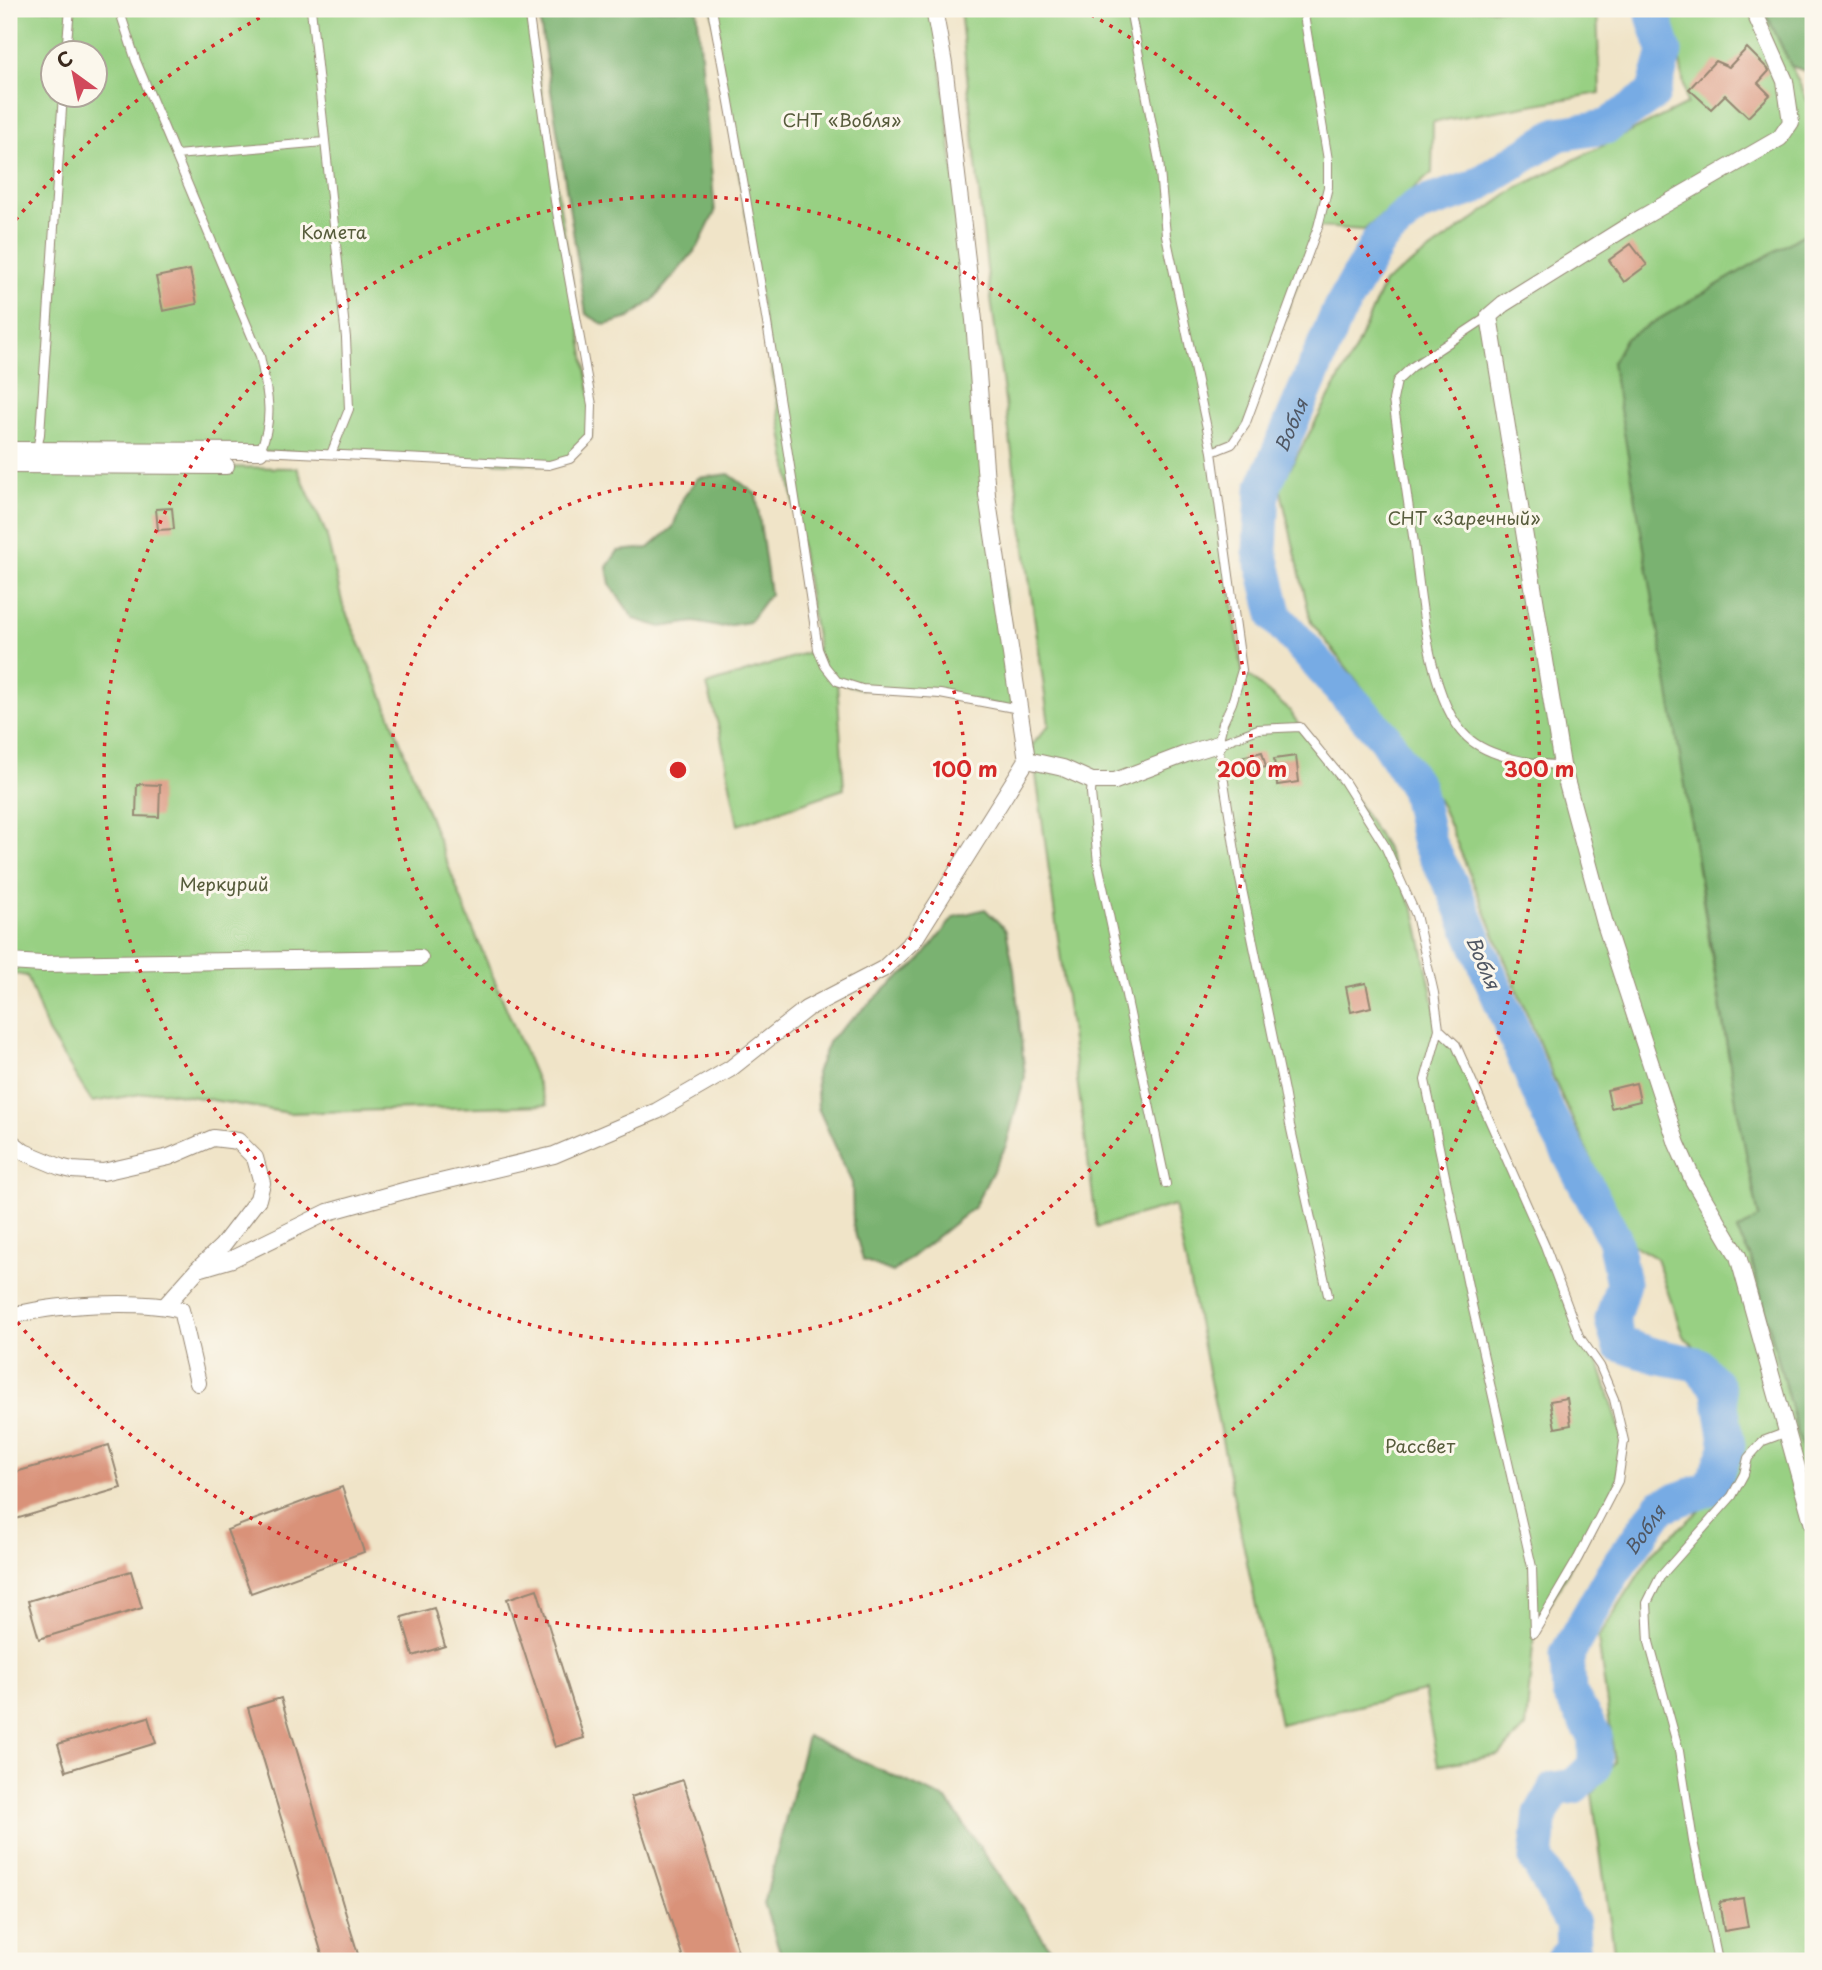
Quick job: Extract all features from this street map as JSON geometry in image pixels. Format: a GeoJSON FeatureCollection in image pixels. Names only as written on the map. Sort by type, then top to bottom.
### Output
{"type":"FeatureCollection","features":[{"type":"Feature","properties":{"kind":"street"},"geometry":{"type":"LineString","coordinates":[[198,1269],[232,1259],[328,1213],[407,1190],[554,1155],[657,1111],[730,1069],[806,1009],[883,969],[914,940],[1027,760],[987,495],[974,320],[944,64],[933,9]]}},
{"type":"Feature","properties":{"kind":"street"},"geometry":{"type":"LineString","coordinates":[[1753,9],[1784,81],[1791,122],[1780,138],[1636,220],[1503,304],[1489,316],[1562,765],[1605,924],[1677,1144],[1693,1180],[1738,1256],[1813,1525]]}},
{"type":"Feature","properties":{"kind":"street"},"geometry":{"type":"LineString","coordinates":[[9,450],[260,451]]}},
{"type":"Feature","properties":{"kind":"street"},"geometry":{"type":"LineString","coordinates":[[9,465],[226,466]]}},
{"type":"Feature","properties":{"kind":"street"},"geometry":{"type":"LineString","coordinates":[[1027,760],[1063,768],[1092,781],[1115,781],[1218,744]]}},
{"type":"Feature","properties":{"kind":"street"},"geometry":{"type":"LineString","coordinates":[[9,962],[42,964],[420,958]]}},
{"type":"Feature","properties":{"kind":"street"},"geometry":{"type":"LineString","coordinates":[[9,1140],[24,1152],[72,1170],[103,1172],[169,1157],[214,1139],[237,1141],[255,1158],[262,1183],[258,1199],[222,1246],[165,1306]]}},
{"type":"Feature","properties":{"kind":"street"},"geometry":{"type":"LineString","coordinates":[[9,1317],[30,1310],[97,1305],[165,1306],[181,1310],[198,1383]]}},
{"type":"Feature","properties":{"kind":"lane"},"geometry":{"type":"LineString","coordinates":[[67,38],[70,9]]}},
{"type":"Feature","properties":{"kind":"lane"},"geometry":{"type":"LineString","coordinates":[[119,9],[136,61],[260,356],[270,407],[266,437],[260,451],[549,465],[570,459],[591,438],[592,405],[555,201],[527,9]]}},
{"type":"Feature","properties":{"kind":"lane"},"geometry":{"type":"LineString","coordinates":[[311,9],[346,338],[349,409],[331,454]]}},
{"type":"Feature","properties":{"kind":"lane"},"geometry":{"type":"LineString","coordinates":[[712,9],[731,106],[790,461],[818,649],[825,666],[837,681],[862,689],[940,694],[1019,709]]}},
{"type":"Feature","properties":{"kind":"lane"},"geometry":{"type":"LineString","coordinates":[[1130,9],[1159,161],[1166,235],[1212,452],[1242,670],[1218,744],[1238,870],[1328,1295]]}},
{"type":"Feature","properties":{"kind":"lane"},"geometry":{"type":"LineString","coordinates":[[1212,452],[1232,444],[1245,425],[1318,227],[1328,187],[1328,160],[1303,9]]}},
{"type":"Feature","properties":{"kind":"lane"},"geometry":{"type":"LineString","coordinates":[[37,450],[62,108]]}},
{"type":"Feature","properties":{"kind":"lane"},"geometry":{"type":"LineString","coordinates":[[176,155],[324,142]]}},
{"type":"Feature","properties":{"kind":"lane"},"geometry":{"type":"LineString","coordinates":[[1489,316],[1412,367],[1397,381],[1393,400],[1428,641],[1441,696],[1453,721],[1468,738],[1497,754],[1539,765],[1562,765]]}},
{"type":"Feature","properties":{"kind":"lane"},"geometry":{"type":"LineString","coordinates":[[1218,744],[1258,729],[1300,727],[1344,781],[1385,846],[1416,915],[1434,993],[1439,1030],[1425,1080],[1472,1305],[1532,1567],[1534,1633],[1578,1558],[1618,1481],[1623,1441],[1614,1399],[1600,1366],[1579,1336],[1545,1246],[1456,1045],[1439,1030]]}},
{"type":"Feature","properties":{"kind":"lane"},"geometry":{"type":"LineString","coordinates":[[1092,781],[1098,863],[1166,1184]]}},
{"type":"Feature","properties":{"kind":"lane"},"geometry":{"type":"LineString","coordinates":[[1718,1961],[1693,1841],[1679,1751],[1649,1642],[1647,1603],[1660,1577],[1732,1496],[1744,1474],[1748,1458],[1763,1441],[1787,1432]]}},
{"type":"Feature","properties":{"kind":"green space","name":"Комета"},"geometry":{"type":"Polygon","coordinates":[[[9,9],[528,9],[592,405],[591,438],[570,459],[549,465],[301,452],[9,450],[9,9]]]}},
{"type":"Feature","properties":{"kind":"green space"},"geometry":{"type":"Polygon","coordinates":[[[538,9],[697,9],[715,212],[698,247],[653,300],[629,318],[605,325],[586,314],[538,9]]]}},
{"type":"Feature","properties":{"kind":"green space","name":"СНТ «Вобля»"},"geometry":{"type":"Polygon","coordinates":[[[712,9],[934,9],[1019,709],[940,694],[862,689],[837,682],[844,789],[738,825],[720,732],[707,685],[818,649],[712,9]]]}},
{"type":"Feature","properties":{"kind":"green space","name":"Рассвет"},"geometry":{"type":"Polygon","coordinates":[[[960,9],[1597,9],[1600,93],[1433,122],[1432,173],[1364,230],[1318,227],[1245,425],[1232,444],[1212,452],[1242,670],[1290,711],[1344,781],[1385,846],[1416,915],[1439,1029],[1456,1045],[1545,1246],[1579,1336],[1600,1366],[1624,1441],[1618,1481],[1534,1633],[1526,1727],[1499,1755],[1438,1765],[1424,1691],[1280,1724],[1174,1205],[1097,1227],[1032,745],[1049,725],[987,269],[960,9]]]}},
{"type":"Feature","properties":{"kind":"green space","name":"СНТ «Заречный»"},"geometry":{"type":"Polygon","coordinates":[[[1666,9],[1764,9],[1813,112],[1813,229],[1625,339],[1701,889],[1759,1218],[1737,1231],[1751,1258],[1813,1490],[1813,1961],[1603,1961],[1614,1950],[1592,1794],[1615,1763],[1598,1638],[1653,1552],[1727,1486],[1737,1444],[1718,1368],[1683,1336],[1656,1258],[1630,1243],[1556,1084],[1442,807],[1400,736],[1311,622],[1280,487],[1355,350],[1384,283],[1517,188],[1687,104],[1676,36],[1666,9]]]}},
{"type":"Feature","properties":{"kind":"green space"},"geometry":{"type":"Polygon","coordinates":[[[1764,9],[1813,9],[1813,74],[1791,66],[1764,9]]]}},
{"type":"Feature","properties":{"kind":"green space"},"geometry":{"type":"Polygon","coordinates":[[[1813,229],[1813,1490],[1751,1258],[1737,1231],[1759,1217],[1737,1108],[1686,791],[1612,363],[1625,339],[1813,229]]]}},
{"type":"Feature","properties":{"kind":"green space","name":"Меркурий"},"geometry":{"type":"Polygon","coordinates":[[[9,465],[297,468],[326,533],[343,606],[379,687],[470,922],[547,1105],[289,1113],[159,1091],[92,1102],[48,1032],[27,976],[9,973],[9,465]]]}},
{"type":"Feature","properties":{"kind":"green space"},"geometry":{"type":"Polygon","coordinates":[[[729,474],[756,494],[770,594],[749,622],[719,627],[695,622],[661,627],[634,619],[610,584],[607,567],[618,551],[649,548],[673,527],[683,498],[698,478],[729,474]]]}},
{"type":"Feature","properties":{"kind":"green space"},"geometry":{"type":"Polygon","coordinates":[[[985,909],[1006,930],[1014,970],[1025,1077],[1006,1146],[974,1207],[893,1272],[863,1260],[853,1225],[852,1183],[818,1108],[816,1073],[829,1040],[918,963],[954,917],[985,909]]]}},
{"type":"Feature","properties":{"kind":"green space"},"geometry":{"type":"Polygon","coordinates":[[[807,1736],[947,1800],[1059,1961],[783,1961],[764,1904],[807,1736]]]}},
{"type":"Feature","properties":{"kind":"building"},"geometry":{"type":"Polygon","coordinates":[[[1747,48],[1769,71],[1758,83],[1770,95],[1748,117],[1725,95],[1711,109],[1689,89],[1715,61],[1729,67],[1747,48]]]}},
{"type":"Feature","properties":{"kind":"building"},"geometry":{"type":"Polygon","coordinates":[[[1631,244],[1647,265],[1624,282],[1609,260],[1631,244]]]}},
{"type":"Feature","properties":{"kind":"building"},"geometry":{"type":"Polygon","coordinates":[[[190,270],[197,304],[163,311],[156,277],[190,270]]]}},
{"type":"Feature","properties":{"kind":"building"},"geometry":{"type":"Polygon","coordinates":[[[172,508],[174,529],[158,530],[156,509],[172,508]]]}},
{"type":"Feature","properties":{"kind":"building"},"geometry":{"type":"Polygon","coordinates":[[[1262,752],[1266,767],[1244,772],[1241,757],[1262,752]]]}},
{"type":"Feature","properties":{"kind":"building"},"geometry":{"type":"Polygon","coordinates":[[[1296,756],[1299,782],[1277,785],[1274,759],[1296,756]]]}},
{"type":"Feature","properties":{"kind":"building"},"geometry":{"type":"Polygon","coordinates":[[[137,784],[160,785],[159,817],[136,816],[137,784]]]}},
{"type":"Feature","properties":{"kind":"building"},"geometry":{"type":"Polygon","coordinates":[[[1366,983],[1371,1007],[1351,1012],[1346,987],[1366,983]]]}},
{"type":"Feature","properties":{"kind":"building"},"geometry":{"type":"Polygon","coordinates":[[[1636,1083],[1640,1101],[1611,1108],[1607,1090],[1636,1083]]]}},
{"type":"Feature","properties":{"kind":"building"},"geometry":{"type":"Polygon","coordinates":[[[1567,1398],[1571,1425],[1555,1428],[1550,1401],[1567,1398]]]}},
{"type":"Feature","properties":{"kind":"building"},"geometry":{"type":"Polygon","coordinates":[[[109,1445],[121,1488],[9,1521],[9,1474],[109,1445]]]}},
{"type":"Feature","properties":{"kind":"building"},"geometry":{"type":"Polygon","coordinates":[[[342,1487],[364,1552],[251,1593],[227,1530],[342,1487]]]}},
{"type":"Feature","properties":{"kind":"building"},"geometry":{"type":"Polygon","coordinates":[[[131,1571],[142,1608],[39,1639],[28,1601],[131,1571]]]}},
{"type":"Feature","properties":{"kind":"building"},"geometry":{"type":"Polygon","coordinates":[[[537,1589],[584,1738],[555,1747],[507,1599],[537,1589]]]}},
{"type":"Feature","properties":{"kind":"building"},"geometry":{"type":"Polygon","coordinates":[[[434,1608],[445,1646],[413,1656],[402,1617],[434,1608]]]}},
{"type":"Feature","properties":{"kind":"building"},"geometry":{"type":"Polygon","coordinates":[[[281,1698],[360,1961],[324,1961],[248,1708],[281,1698]]]}},
{"type":"Feature","properties":{"kind":"building"},"geometry":{"type":"Polygon","coordinates":[[[148,1717],[156,1743],[66,1771],[58,1744],[148,1717]]]}},
{"type":"Feature","properties":{"kind":"building"},"geometry":{"type":"Polygon","coordinates":[[[683,1780],[741,1961],[684,1961],[631,1797],[683,1780]]]}},
{"type":"Feature","properties":{"kind":"building"},"geometry":{"type":"Polygon","coordinates":[[[1743,1898],[1748,1927],[1724,1931],[1719,1902],[1743,1898]]]}},
{"type":"Feature","properties":{"kind":"waterway","name":"Вобля"},"geometry":{"type":"LineString","coordinates":[[1562,1961],[1573,1950],[1572,1924],[1536,1859],[1541,1814],[1555,1789],[1574,1786],[1595,1766],[1595,1736],[1569,1693],[1567,1654],[1613,1573],[1661,1506],[1711,1488],[1728,1446],[1718,1388],[1697,1364],[1656,1356],[1619,1344],[1612,1320],[1623,1283],[1614,1238],[1548,1114],[1454,890],[1429,844],[1417,788],[1385,738],[1276,617],[1260,552],[1263,489],[1338,313],[1380,239],[1417,206],[1473,188],[1558,134],[1606,127],[1653,94],[1665,52],[1651,9]]}}]}
